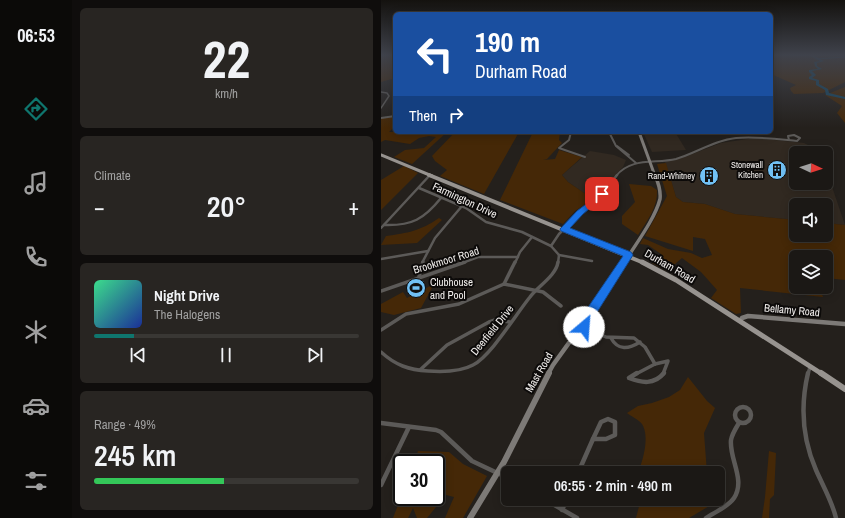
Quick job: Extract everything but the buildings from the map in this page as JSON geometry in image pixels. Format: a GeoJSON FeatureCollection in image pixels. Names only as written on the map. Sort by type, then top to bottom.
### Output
{"type":"FeatureCollection","features":[{"type":"Feature","properties":{"kind":"main road","name":"Durham Road"},"geometry":{"type":"LineString","coordinates":[[381,155],[659,269],[845,389]]}},
{"type":"Feature","properties":{"kind":"street"},"geometry":{"type":"LineString","coordinates":[[381,91],[389,94],[389,96],[381,108]]}},
{"type":"Feature","properties":{"kind":"street"},"geometry":{"type":"LineString","coordinates":[[381,118],[393,116]]}},
{"type":"Feature","properties":{"kind":"street"},"geometry":{"type":"LineString","coordinates":[[570,134],[569,140],[559,148],[585,157]]}},
{"type":"Feature","properties":{"kind":"street"},"geometry":{"type":"LineString","coordinates":[[610,134],[619,150],[636,163]]}},
{"type":"Feature","properties":{"kind":"street","name":"Mast Road"},"geometry":{"type":"LineString","coordinates":[[471,518],[498,472],[545,379],[559,355],[582,326],[647,227],[660,198],[658,180],[640,134]]}},
{"type":"Feature","properties":{"kind":"street"},"geometry":{"type":"LineString","coordinates":[[592,261],[559,255],[551,246],[564,229],[580,213],[599,198],[622,169],[636,163],[675,159],[714,144],[737,138],[797,141],[800,138],[790,135],[788,136],[789,140]]}},
{"type":"Feature","properties":{"kind":"street"},"geometry":{"type":"LineString","coordinates":[[381,228],[431,175]]}},
{"type":"Feature","properties":{"kind":"street","name":"Farmington Drive"},"geometry":{"type":"LineString","coordinates":[[419,188],[462,206],[486,222],[510,228],[551,246]]}},
{"type":"Feature","properties":{"kind":"street"},"geometry":{"type":"LineString","coordinates":[[384,225],[403,224],[418,220],[430,212],[441,198]]}},
{"type":"Feature","properties":{"kind":"street"},"geometry":{"type":"LineString","coordinates":[[419,277],[420,268],[441,229],[462,206]]}},
{"type":"Feature","properties":{"kind":"street"},"geometry":{"type":"LineString","coordinates":[[504,284],[518,256],[532,237]]}},
{"type":"Feature","properties":{"kind":"street"},"geometry":{"type":"LineString","coordinates":[[381,259],[428,251]]}},
{"type":"Feature","properties":{"kind":"street","name":"Deerfield Drive"},"geometry":{"type":"LineString","coordinates":[[381,352],[398,365],[420,370],[458,370],[467,368],[477,363],[486,355],[510,322],[536,290],[555,270],[558,264],[559,255]]}},
{"type":"Feature","properties":{"kind":"street","name":"Brookmoor Road"},"geometry":{"type":"LineString","coordinates":[[381,291],[478,258],[518,256]]}},
{"type":"Feature","properties":{"kind":"street"},"geometry":{"type":"LineString","coordinates":[[381,330],[406,314],[454,305],[504,284],[536,290],[550,296],[561,306]]}},
{"type":"Feature","properties":{"kind":"street","name":"Bellamy Road"},"geometry":{"type":"LineString","coordinates":[[740,321],[744,316],[753,316],[845,324]]}},
{"type":"Feature","properties":{"kind":"street"},"geometry":{"type":"LineString","coordinates":[[420,370],[447,345],[489,322],[495,320],[510,322]]}},
{"type":"Feature","properties":{"kind":"street"},"geometry":{"type":"LineString","coordinates":[[582,326],[611,338],[631,337],[645,347],[655,364]]}},
{"type":"Feature","properties":{"kind":"street"},"geometry":{"type":"LineString","coordinates":[[611,338],[614,344],[620,348],[631,347],[640,342]]}},
{"type":"Feature","properties":{"kind":"street"},"geometry":{"type":"LineString","coordinates":[[668,361],[664,375],[656,380],[645,382],[629,378],[635,374],[655,364],[668,361]]}},
{"type":"Feature","properties":{"kind":"street"},"geometry":{"type":"LineString","coordinates":[[810,367],[802,410],[803,427],[812,459],[832,502],[836,518]]}},
{"type":"Feature","properties":{"kind":"street"},"geometry":{"type":"LineString","coordinates":[[581,466],[598,426],[604,420],[612,420],[615,422],[615,435],[606,439],[593,439]]}},
{"type":"Feature","properties":{"kind":"street"},"geometry":{"type":"LineString","coordinates":[[381,423],[441,432],[472,461],[501,474]]}},
{"type":"Feature","properties":{"kind":"street"},"geometry":{"type":"LineString","coordinates":[[706,518],[733,499],[736,493],[738,478],[731,443],[733,433],[739,423]]}},
{"type":"Feature","properties":{"kind":"street"},"geometry":{"type":"LineString","coordinates":[[381,485],[409,427]]}},
{"type":"Feature","properties":{"kind":"street"},"geometry":{"type":"LineString","coordinates":[[555,506],[577,518]]}},
{"type":"Feature","properties":{"kind":"street"},"geometry":{"type":"LineString","coordinates":[[562,510],[564,506]]}},
{"type":"Feature","properties":{"kind":"shaded area"},"geometry":{"type":"Polygon","coordinates":[[[381,79],[391,79],[381,82],[381,79]]]}},
{"type":"Feature","properties":{"kind":"shaded area"},"geometry":{"type":"Polygon","coordinates":[[[783,79],[845,79],[845,82],[823,93],[794,94],[790,88],[796,85],[783,79]]]}},
{"type":"Feature","properties":{"kind":"shaded area"},"geometry":{"type":"Polygon","coordinates":[[[845,87],[845,123],[837,113],[842,106],[825,95],[845,87]]]}},
{"type":"Feature","properties":{"kind":"shaded area"},"geometry":{"type":"Polygon","coordinates":[[[393,117],[393,128],[389,132],[393,132],[393,134],[445,134],[412,164],[394,157],[405,150],[424,148],[436,137],[429,136],[419,138],[410,144],[385,140],[381,142],[381,118],[393,117]]]}},
{"type":"Feature","properties":{"kind":"shaded area"},"geometry":{"type":"Polygon","coordinates":[[[453,134],[518,134],[484,194],[440,176],[447,170],[435,161],[432,156],[453,134]]]}},
{"type":"Feature","properties":{"kind":"shaded area"},"geometry":{"type":"Polygon","coordinates":[[[532,134],[560,134],[559,140],[562,143],[547,159],[543,160],[555,159],[559,150],[582,157],[562,175],[568,182],[593,199],[575,211],[563,224],[500,200],[532,134]]]}},
{"type":"Feature","properties":{"kind":"shaded area"},"geometry":{"type":"Polygon","coordinates":[[[644,134],[676,134],[686,150],[652,152],[644,134]]]}},
{"type":"Feature","properties":{"kind":"shaded area"},"geometry":{"type":"Polygon","coordinates":[[[754,138],[804,143],[810,146],[789,146],[789,190],[833,190],[845,225],[833,224],[833,198],[789,198],[789,219],[735,214],[705,204],[683,202],[676,197],[665,162],[682,158],[721,143],[754,138]]]}},
{"type":"Feature","properties":{"kind":"shaded area"},"geometry":{"type":"Polygon","coordinates":[[[590,151],[614,155],[626,160],[623,167],[593,199],[568,182],[562,175],[590,151]]]}},
{"type":"Feature","properties":{"kind":"shaded area"},"geometry":{"type":"Polygon","coordinates":[[[666,163],[676,197],[683,202],[705,204],[735,214],[789,219],[789,242],[833,242],[833,224],[845,225],[845,280],[833,279],[833,250],[789,250],[789,293],[740,288],[741,313],[736,314],[711,298],[717,290],[701,272],[682,258],[667,271],[652,263],[661,254],[648,245],[640,244],[643,238],[668,249],[691,253],[702,258],[712,255],[705,239],[693,237],[693,251],[645,236],[667,196],[657,164],[666,163]]]}},
{"type":"Feature","properties":{"kind":"shaded area"},"geometry":{"type":"Polygon","coordinates":[[[404,166],[418,173],[381,210],[381,180],[404,166]]]}},
{"type":"Feature","properties":{"kind":"shaded area"},"geometry":{"type":"Polygon","coordinates":[[[629,184],[651,186],[657,190],[654,208],[638,235],[622,224],[622,216],[635,202],[629,184]]]}},
{"type":"Feature","properties":{"kind":"shaded area"},"geometry":{"type":"Polygon","coordinates":[[[439,218],[442,220],[417,243],[381,245],[386,236],[414,231],[439,218]]]}},
{"type":"Feature","properties":{"kind":"shaded area"},"geometry":{"type":"Polygon","coordinates":[[[430,286],[433,286],[421,308],[394,315],[381,312],[381,304],[403,292],[407,298],[430,286]]]}},
{"type":"Feature","properties":{"kind":"shaded area"},"geometry":{"type":"Polygon","coordinates":[[[795,294],[822,294],[823,297],[795,294]]]}},
{"type":"Feature","properties":{"kind":"shaded area"},"geometry":{"type":"Polygon","coordinates":[[[688,377],[707,401],[715,408],[704,433],[706,466],[641,466],[646,442],[644,429],[642,424],[627,413],[638,406],[669,397],[680,390],[688,377]]]}},
{"type":"Feature","properties":{"kind":"shaded area"},"geometry":{"type":"Polygon","coordinates":[[[418,451],[449,452],[463,464],[487,476],[463,518],[445,518],[454,497],[446,495],[445,496],[445,454],[417,454],[418,451]]]}},
{"type":"Feature","properties":{"kind":"shaded area"},"geometry":{"type":"Polygon","coordinates":[[[769,451],[776,453],[774,495],[770,499],[769,518],[762,518],[765,497],[769,451]]]}},
{"type":"Feature","properties":{"kind":"shaded area"},"geometry":{"type":"Polygon","coordinates":[[[398,506],[437,506],[427,518],[417,518],[413,508],[408,518],[393,518],[398,506]]]}},
{"type":"Feature","properties":{"kind":"shaded area"},"geometry":{"type":"Polygon","coordinates":[[[639,506],[709,506],[689,518],[636,518],[639,506]]]}},
{"type":"Feature","properties":{"kind":"waterway"},"geometry":{"type":"LineString","coordinates":[[813,79],[818,81],[817,84],[827,90],[827,94],[845,98]]}},
{"type":"Feature","properties":{"kind":"place","name":"Stonewall Kitchen"},"geometry":{"type":"Point","coordinates":[777,170]}},
{"type":"Feature","properties":{"kind":"place","name":"Rand-Whitney"},"geometry":{"type":"Point","coordinates":[709,176]}},
{"type":"Feature","properties":{"kind":"place","name":"Clubhouse and Pool"},"geometry":{"type":"Point","coordinates":[416,288]}},
{"type":"Feature","properties":{"kind":"route"},"geometry":{"type":"LineString","coordinates":[[584,327],[582,326],[628,255],[564,229],[602,194]]}}]}
